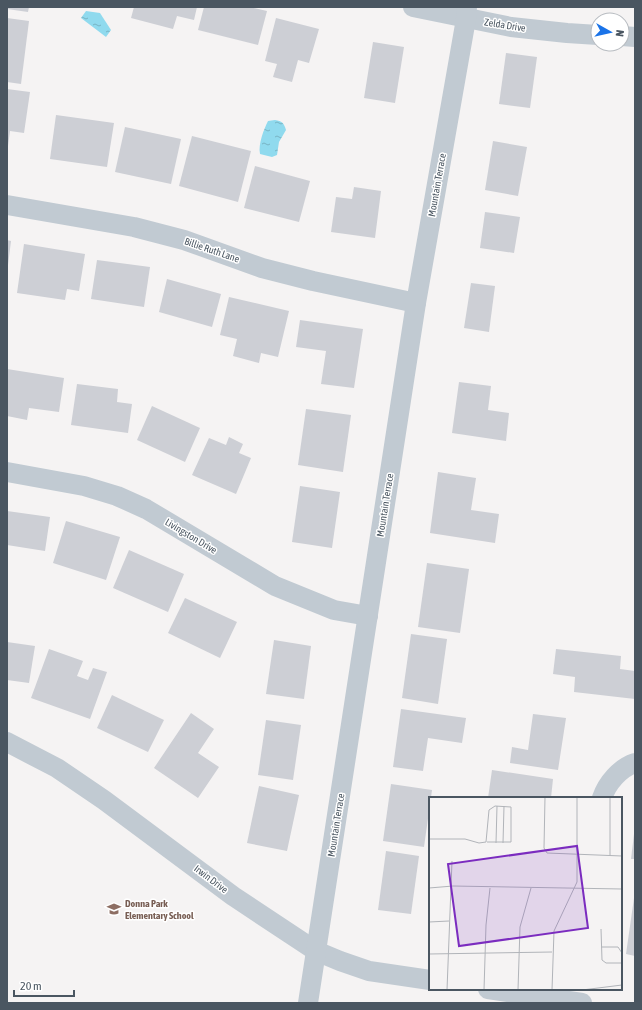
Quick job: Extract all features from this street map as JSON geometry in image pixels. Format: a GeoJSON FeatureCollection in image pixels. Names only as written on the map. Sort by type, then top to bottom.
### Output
{"type":"FeatureCollection","features":[{"type":"Feature","properties":{"kind":"street","name":"Zelda Drive"},"geometry":{"type":"LineString","coordinates":[[413,7],[467,13],[511,27],[567,33],[590,34]]}},
{"type":"Feature","properties":{"kind":"street","name":"Mountain Terrace"},"geometry":{"type":"LineString","coordinates":[[308,1003],[416,303],[467,13]]}},
{"type":"Feature","properties":{"kind":"street","name":"Billie Ruth Lane"},"geometry":{"type":"LineString","coordinates":[[7,205],[134,227],[184,240],[262,268],[313,281],[416,303]]}},
{"type":"Feature","properties":{"kind":"street","name":"Livingston Drive"},"geometry":{"type":"LineString","coordinates":[[7,472],[84,486],[117,496],[146,509],[274,586],[334,610],[368,616]]}},
{"type":"Feature","properties":{"kind":"street","name":"Irwin Drive"},"geometry":{"type":"LineString","coordinates":[[7,742],[57,768],[104,800],[233,896],[316,951],[369,971],[429,980]]}},
{"type":"Feature","properties":{"kind":"street"},"geometry":{"type":"LineString","coordinates":[[602,797],[605,789],[618,774],[629,765],[635,763]]}},
{"type":"Feature","properties":{"kind":"street"},"geometry":{"type":"LineString","coordinates":[[496,990],[571,999]]}},
{"type":"Feature","properties":{"kind":"water"},"geometry":{"type":"Polygon","coordinates":[[[86,11],[100,13],[111,30],[106,37],[81,18],[86,11]]]}},
{"type":"Feature","properties":{"kind":"water"},"geometry":{"type":"Polygon","coordinates":[[[275,120],[282,123],[286,130],[279,142],[277,155],[272,157],[260,154],[261,141],[266,124],[268,121],[275,120]]]}},
{"type":"Feature","properties":{"kind":"building"},"geometry":{"type":"Polygon","coordinates":[[[7,7],[29,7],[28,12],[7,9],[7,7]]]}},
{"type":"Feature","properties":{"kind":"building"},"geometry":{"type":"Polygon","coordinates":[[[134,7],[197,7],[194,20],[177,16],[173,29],[131,18],[134,7]]]}},
{"type":"Feature","properties":{"kind":"building"},"geometry":{"type":"Polygon","coordinates":[[[204,7],[249,7],[267,11],[258,45],[198,30],[204,7]]]}},
{"type":"Feature","properties":{"kind":"building"},"geometry":{"type":"Polygon","coordinates":[[[7,18],[29,21],[21,84],[7,82],[7,18]]]}},
{"type":"Feature","properties":{"kind":"building"},"geometry":{"type":"Polygon","coordinates":[[[276,18],[319,29],[309,63],[298,60],[292,82],[273,77],[277,64],[265,61],[276,18]]]}},
{"type":"Feature","properties":{"kind":"building"},"geometry":{"type":"Polygon","coordinates":[[[373,42],[404,47],[395,103],[364,98],[373,42]]]}},
{"type":"Feature","properties":{"kind":"building"},"geometry":{"type":"Polygon","coordinates":[[[506,53],[537,57],[530,108],[499,104],[506,53]]]}},
{"type":"Feature","properties":{"kind":"building"},"geometry":{"type":"Polygon","coordinates":[[[7,89],[30,92],[24,133],[10,131],[8,146],[7,89]]]}},
{"type":"Feature","properties":{"kind":"building"},"geometry":{"type":"Polygon","coordinates":[[[56,115],[114,123],[107,167],[50,159],[56,115]]]}},
{"type":"Feature","properties":{"kind":"building"},"geometry":{"type":"Polygon","coordinates":[[[125,127],[181,139],[171,184],[115,172],[125,127]]]}},
{"type":"Feature","properties":{"kind":"building"},"geometry":{"type":"Polygon","coordinates":[[[192,136],[251,151],[238,202],[179,186],[192,136]]]}},
{"type":"Feature","properties":{"kind":"building"},"geometry":{"type":"Polygon","coordinates":[[[493,141],[527,147],[518,196],[485,190],[493,141]]]}},
{"type":"Feature","properties":{"kind":"building"},"geometry":{"type":"Polygon","coordinates":[[[255,166],[310,181],[299,222],[244,208],[255,166]]]}},
{"type":"Feature","properties":{"kind":"building"},"geometry":{"type":"Polygon","coordinates":[[[354,187],[381,191],[375,238],[331,232],[336,197],[352,199],[354,187]]]}},
{"type":"Feature","properties":{"kind":"building"},"geometry":{"type":"Polygon","coordinates":[[[485,212],[520,217],[514,253],[480,248],[485,212]]]}},
{"type":"Feature","properties":{"kind":"building"},"geometry":{"type":"Polygon","coordinates":[[[7,240],[11,241],[8,265],[7,265],[7,240]]]}},
{"type":"Feature","properties":{"kind":"building"},"geometry":{"type":"Polygon","coordinates":[[[24,244],[85,254],[79,291],[67,289],[65,300],[17,293],[24,244]]]}},
{"type":"Feature","properties":{"kind":"building"},"geometry":{"type":"Polygon","coordinates":[[[97,260],[150,267],[144,307],[91,299],[97,260]]]}},
{"type":"Feature","properties":{"kind":"building"},"geometry":{"type":"Polygon","coordinates":[[[167,279],[221,294],[212,327],[159,312],[167,279]]]}},
{"type":"Feature","properties":{"kind":"building"},"geometry":{"type":"Polygon","coordinates":[[[471,283],[495,286],[489,332],[464,328],[471,283]]]}},
{"type":"Feature","properties":{"kind":"building"},"geometry":{"type":"Polygon","coordinates":[[[229,297],[289,311],[278,357],[261,353],[259,363],[233,356],[237,339],[220,335],[229,297]]]}},
{"type":"Feature","properties":{"kind":"building"},"geometry":{"type":"Polygon","coordinates":[[[300,320],[363,329],[354,388],[321,384],[326,351],[296,347],[300,320]]]}},
{"type":"Feature","properties":{"kind":"building"},"geometry":{"type":"Polygon","coordinates":[[[7,369],[64,378],[59,412],[29,408],[27,420],[7,416],[7,369]]]}},
{"type":"Feature","properties":{"kind":"building"},"geometry":{"type":"Polygon","coordinates":[[[459,382],[491,386],[488,410],[509,413],[506,441],[452,433],[459,382]]]}},
{"type":"Feature","properties":{"kind":"building"},"geometry":{"type":"Polygon","coordinates":[[[77,384],[118,389],[117,402],[132,404],[128,433],[71,425],[77,384]]]}},
{"type":"Feature","properties":{"kind":"building"},"geometry":{"type":"Polygon","coordinates":[[[152,406],[200,428],[185,462],[137,440],[152,406]]]}},
{"type":"Feature","properties":{"kind":"building"},"geometry":{"type":"Polygon","coordinates":[[[306,409],[351,415],[343,472],[298,465],[306,409]]]}},
{"type":"Feature","properties":{"kind":"building"},"geometry":{"type":"Polygon","coordinates":[[[229,437],[243,444],[239,453],[251,458],[236,494],[192,475],[209,438],[226,445],[229,437]]]}},
{"type":"Feature","properties":{"kind":"building"},"geometry":{"type":"Polygon","coordinates":[[[438,472],[476,478],[471,510],[499,514],[495,543],[430,533],[438,472]]]}},
{"type":"Feature","properties":{"kind":"building"},"geometry":{"type":"Polygon","coordinates":[[[300,486],[340,492],[332,548],[292,542],[300,486]]]}},
{"type":"Feature","properties":{"kind":"building"},"geometry":{"type":"Polygon","coordinates":[[[7,511],[50,517],[45,551],[7,545],[7,511]]]}},
{"type":"Feature","properties":{"kind":"building"},"geometry":{"type":"Polygon","coordinates":[[[66,521],[120,537],[106,580],[53,563],[66,521]]]}},
{"type":"Feature","properties":{"kind":"building"},"geometry":{"type":"Polygon","coordinates":[[[129,550],[184,574],[168,612],[113,588],[129,550]]]}},
{"type":"Feature","properties":{"kind":"building"},"geometry":{"type":"Polygon","coordinates":[[[427,563],[469,569],[460,633],[418,627],[427,563]]]}},
{"type":"Feature","properties":{"kind":"building"},"geometry":{"type":"Polygon","coordinates":[[[185,598],[237,622],[220,658],[168,633],[185,598]]]}},
{"type":"Feature","properties":{"kind":"building"},"geometry":{"type":"Polygon","coordinates":[[[411,634],[447,639],[438,704],[402,698],[411,634]]]}},
{"type":"Feature","properties":{"kind":"building"},"geometry":{"type":"Polygon","coordinates":[[[274,640],[311,646],[304,699],[266,694],[274,640]]]}},
{"type":"Feature","properties":{"kind":"building"},"geometry":{"type":"Polygon","coordinates":[[[7,642],[35,646],[29,683],[7,680],[7,642]]]}},
{"type":"Feature","properties":{"kind":"building"},"geometry":{"type":"Polygon","coordinates":[[[49,649],[83,661],[77,676],[88,680],[93,668],[107,672],[90,719],[31,698],[49,649]]]}},
{"type":"Feature","properties":{"kind":"building"},"geometry":{"type":"Polygon","coordinates":[[[556,649],[621,656],[620,669],[635,671],[635,699],[574,692],[575,677],[553,674],[556,649]]]}},
{"type":"Feature","properties":{"kind":"building"},"geometry":{"type":"Polygon","coordinates":[[[112,695],[164,720],[148,752],[97,728],[112,695]]]}},
{"type":"Feature","properties":{"kind":"building"},"geometry":{"type":"Polygon","coordinates":[[[401,709],[466,718],[462,743],[428,738],[423,771],[393,767],[401,709]]]}},
{"type":"Feature","properties":{"kind":"building"},"geometry":{"type":"Polygon","coordinates":[[[191,713],[214,729],[198,753],[219,767],[198,798],[154,768],[191,713]]]}},
{"type":"Feature","properties":{"kind":"building"},"geometry":{"type":"Polygon","coordinates":[[[533,714],[566,718],[558,770],[510,763],[512,747],[528,750],[533,714]]]}},
{"type":"Feature","properties":{"kind":"building"},"geometry":{"type":"Polygon","coordinates":[[[266,720],[301,725],[293,780],[258,775],[266,720]]]}},
{"type":"Feature","properties":{"kind":"building"},"geometry":{"type":"Polygon","coordinates":[[[492,770],[553,779],[551,797],[488,797],[492,770]]]}},
{"type":"Feature","properties":{"kind":"building"},"geometry":{"type":"Polygon","coordinates":[[[391,784],[432,790],[431,797],[429,797],[429,811],[424,847],[383,841],[391,784]]]}},
{"type":"Feature","properties":{"kind":"building"},"geometry":{"type":"Polygon","coordinates":[[[259,786],[299,795],[287,851],[247,843],[259,786]]]}},
{"type":"Feature","properties":{"kind":"building"},"geometry":{"type":"Polygon","coordinates":[[[634,834],[635,859],[631,859],[634,834]]]}},
{"type":"Feature","properties":{"kind":"building"},"geometry":{"type":"Polygon","coordinates":[[[386,851],[419,856],[411,914],[378,910],[386,851]]]}},
{"type":"Feature","properties":{"kind":"building"},"geometry":{"type":"Polygon","coordinates":[[[635,898],[635,956],[626,954],[635,898]]]}},
{"type":"Feature","properties":{"kind":"place","name":"Donna Park Elementary School"},"geometry":{"type":"Point","coordinates":[114,909]}}]}
